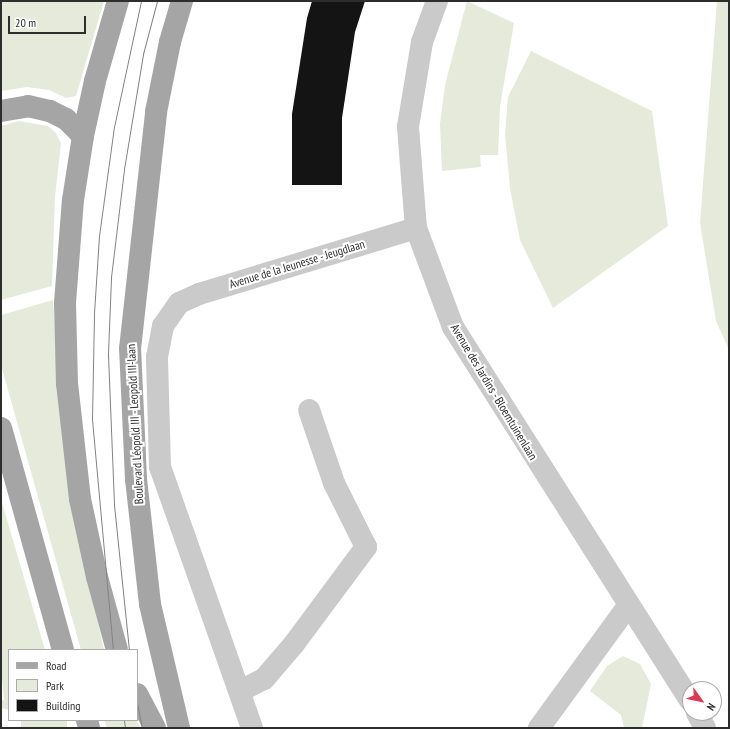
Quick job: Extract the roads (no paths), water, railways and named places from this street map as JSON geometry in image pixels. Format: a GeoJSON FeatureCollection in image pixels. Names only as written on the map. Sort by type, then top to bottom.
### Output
{"type":"FeatureCollection","features":[{"type":"Feature","properties":{"kind":"main road"},"geometry":{"type":"LineString","coordinates":[[117,649],[80,499],[67,384],[65,303],[67,253],[83,136],[95,81],[118,1]]}},
{"type":"Feature","properties":{"kind":"main road","name":"Boulevard Léopold III - Leopold III-laan"},"geometry":{"type":"LineString","coordinates":[[180,728],[150,604],[136,479],[130,349],[156,112],[170,42],[182,1]]}},
{"type":"Feature","properties":{"kind":"main road"},"geometry":{"type":"LineString","coordinates":[[1,111],[28,106],[50,111],[66,119],[83,136]]}},
{"type":"Feature","properties":{"kind":"main road"},"geometry":{"type":"LineString","coordinates":[[1,428],[63,649]]}},
{"type":"Feature","properties":{"kind":"main road"},"geometry":{"type":"LineString","coordinates":[[138,696],[155,728]]}},
{"type":"Feature","properties":{"kind":"street","name":"Avenue des Jardins - Bloemtuinenlaan"},"geometry":{"type":"LineString","coordinates":[[437,1],[422,42],[408,127],[416,228],[453,327],[628,606],[682,688]]}},
{"type":"Feature","properties":{"kind":"street","name":"Avenue de la Jeunesse - Jeugdlaan"},"geometry":{"type":"LineString","coordinates":[[179,303],[199,294],[416,228]]}},
{"type":"Feature","properties":{"kind":"street","name":"Boulevard Léopold III - Leopold III-laan"},"geometry":{"type":"LineString","coordinates":[[179,303],[163,326],[157,357],[160,467],[252,728]]}},
{"type":"Feature","properties":{"kind":"street"},"geometry":{"type":"LineString","coordinates":[[240,691],[264,679],[294,644],[366,547],[334,483],[309,410]]}},
{"type":"Feature","properties":{"kind":"street"},"geometry":{"type":"LineString","coordinates":[[539,728],[628,606]]}},
{"type":"Feature","properties":{"kind":"tram line"},"geometry":{"type":"LineString","coordinates":[[113,649],[92,419],[94,313],[99,236],[114,127],[141,1]]}},
{"type":"Feature","properties":{"kind":"tram line"},"geometry":{"type":"LineString","coordinates":[[129,649],[114,504],[108,353],[111,277],[124,169],[143,54],[157,1]]}},
{"type":"Feature","properties":{"kind":"tram line"},"geometry":{"type":"LineString","coordinates":[[138,708],[142,728]]}},
{"type":"Feature","properties":{"kind":"tram line"},"geometry":{"type":"LineString","coordinates":[[124,721],[125,728]]}}]}
